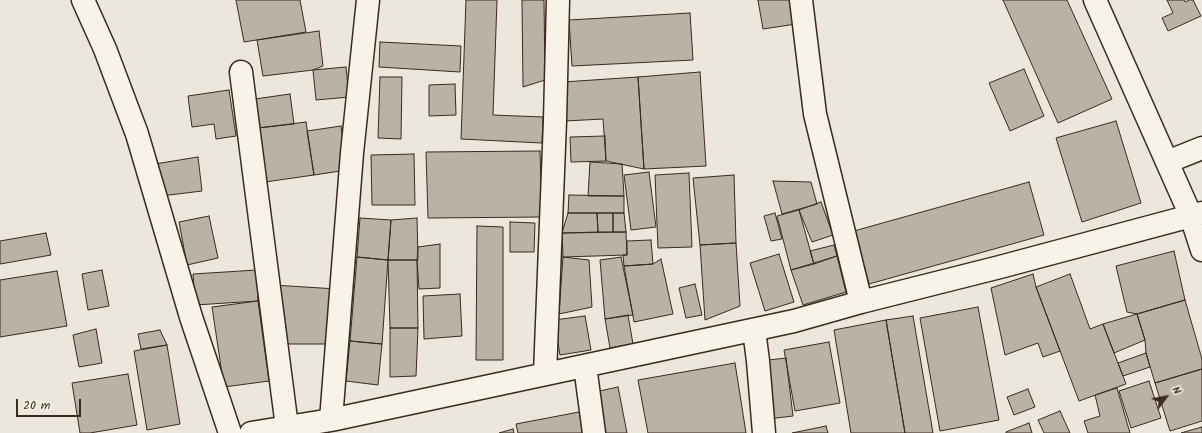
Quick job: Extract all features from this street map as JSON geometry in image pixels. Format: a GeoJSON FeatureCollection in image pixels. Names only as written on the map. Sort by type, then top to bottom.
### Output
{"type":"FeatureCollection","features":[{"type":"Feature","properties":{"kind":"street"},"geometry":{"type":"LineString","coordinates":[[82,0],[105,49],[136,134],[191,317],[230,433]]}},
{"type":"Feature","properties":{"kind":"street"},"geometry":{"type":"LineString","coordinates":[[331,420],[352,153],[368,0]]}},
{"type":"Feature","properties":{"kind":"street"},"geometry":{"type":"LineString","coordinates":[[545,374],[555,121],[558,0]]}},
{"type":"Feature","properties":{"kind":"street"},"geometry":{"type":"LineString","coordinates":[[801,0],[816,114],[861,302]]}},
{"type":"Feature","properties":{"kind":"street"},"geometry":{"type":"LineString","coordinates":[[1095,0],[1167,162],[1196,214],[1202,250]]}},
{"type":"Feature","properties":{"kind":"street"},"geometry":{"type":"LineString","coordinates":[[241,72],[287,427]]}},
{"type":"Feature","properties":{"kind":"street"},"geometry":{"type":"LineString","coordinates":[[1167,162],[1202,148]]}},
{"type":"Feature","properties":{"kind":"street"},"geometry":{"type":"LineString","coordinates":[[251,433],[331,420],[794,321],[1196,214]]}},
{"type":"Feature","properties":{"kind":"street"},"geometry":{"type":"LineString","coordinates":[[754,330],[764,433]]}},
{"type":"Feature","properties":{"kind":"street"},"geometry":{"type":"LineString","coordinates":[[585,366],[594,433]]}},
{"type":"Feature","properties":{"kind":"building"},"geometry":{"type":"Polygon","coordinates":[[[236,0],[300,0],[306,32],[244,42],[236,0]]]}},
{"type":"Feature","properties":{"kind":"building"},"geometry":{"type":"Polygon","coordinates":[[[466,0],[497,0],[493,115],[543,117],[542,143],[461,139],[466,0]]]}},
{"type":"Feature","properties":{"kind":"building"},"geometry":{"type":"Polygon","coordinates":[[[522,0],[544,0],[545,80],[523,87],[522,0]]]}},
{"type":"Feature","properties":{"kind":"building"},"geometry":{"type":"Polygon","coordinates":[[[758,0],[792,0],[796,24],[763,29],[758,0]]]}},
{"type":"Feature","properties":{"kind":"building"},"geometry":{"type":"Polygon","coordinates":[[[1003,0],[1067,0],[1112,99],[1058,123],[1003,0]]]}},
{"type":"Feature","properties":{"kind":"building"},"geometry":{"type":"Polygon","coordinates":[[[1167,0],[1184,0],[1185,2],[1193,0],[1201,16],[1168,31],[1162,18],[1173,13],[1167,0]]]}},
{"type":"Feature","properties":{"kind":"building"},"geometry":{"type":"Polygon","coordinates":[[[690,13],[693,60],[572,66],[569,20],[690,13]]]}},
{"type":"Feature","properties":{"kind":"building"},"geometry":{"type":"Polygon","coordinates":[[[319,31],[323,66],[313,70],[263,76],[257,40],[319,31]]]}},
{"type":"Feature","properties":{"kind":"building"},"geometry":{"type":"Polygon","coordinates":[[[380,42],[461,46],[460,72],[379,67],[380,42]]]}},
{"type":"Feature","properties":{"kind":"building"},"geometry":{"type":"Polygon","coordinates":[[[346,67],[349,97],[316,100],[313,70],[346,67]]]}},
{"type":"Feature","properties":{"kind":"building"},"geometry":{"type":"Polygon","coordinates":[[[1024,69],[1044,116],[1010,131],[989,83],[1024,69]]]}},
{"type":"Feature","properties":{"kind":"building"},"geometry":{"type":"Polygon","coordinates":[[[700,72],[706,166],[644,169],[638,77],[700,72]]]}},
{"type":"Feature","properties":{"kind":"building"},"geometry":{"type":"Polygon","coordinates":[[[380,77],[402,77],[401,139],[378,138],[380,77]]]}},
{"type":"Feature","properties":{"kind":"building"},"geometry":{"type":"Polygon","coordinates":[[[638,77],[644,169],[606,161],[603,119],[565,121],[563,82],[638,77]]]}},
{"type":"Feature","properties":{"kind":"building"},"geometry":{"type":"Polygon","coordinates":[[[455,84],[456,115],[429,116],[429,85],[455,84]]]}},
{"type":"Feature","properties":{"kind":"building"},"geometry":{"type":"Polygon","coordinates":[[[229,90],[236,136],[216,139],[214,124],[192,127],[188,96],[229,90]]]}},
{"type":"Feature","properties":{"kind":"building"},"geometry":{"type":"Polygon","coordinates":[[[290,94],[294,124],[258,128],[255,99],[290,94]]]}},
{"type":"Feature","properties":{"kind":"building"},"geometry":{"type":"Polygon","coordinates":[[[1116,121],[1141,203],[1082,222],[1056,138],[1116,121]]]}},
{"type":"Feature","properties":{"kind":"building"},"geometry":{"type":"Polygon","coordinates":[[[306,122],[314,175],[265,182],[258,128],[306,122]]]}},
{"type":"Feature","properties":{"kind":"building"},"geometry":{"type":"Polygon","coordinates":[[[341,126],[347,170],[314,175],[307,131],[341,126]]]}},
{"type":"Feature","properties":{"kind":"building"},"geometry":{"type":"Polygon","coordinates":[[[605,136],[606,161],[571,162],[570,137],[605,136]]]}},
{"type":"Feature","properties":{"kind":"building"},"geometry":{"type":"Polygon","coordinates":[[[540,151],[542,217],[428,218],[426,152],[540,151]]]}},
{"type":"Feature","properties":{"kind":"building"},"geometry":{"type":"Polygon","coordinates":[[[414,154],[415,205],[372,205],[371,155],[414,154]]]}},
{"type":"Feature","properties":{"kind":"building"},"geometry":{"type":"Polygon","coordinates":[[[198,157],[202,191],[161,196],[155,164],[198,157]]]}},
{"type":"Feature","properties":{"kind":"building"},"geometry":{"type":"Polygon","coordinates":[[[590,162],[622,164],[624,196],[588,196],[590,162]]]}},
{"type":"Feature","properties":{"kind":"building"},"geometry":{"type":"Polygon","coordinates":[[[649,172],[656,227],[631,230],[624,175],[649,172]]]}},
{"type":"Feature","properties":{"kind":"building"},"geometry":{"type":"Polygon","coordinates":[[[689,173],[692,247],[658,248],[655,175],[689,173]]]}},
{"type":"Feature","properties":{"kind":"building"},"geometry":{"type":"Polygon","coordinates":[[[734,175],[736,243],[700,245],[693,178],[734,175]]]}},
{"type":"Feature","properties":{"kind":"building"},"geometry":{"type":"Polygon","coordinates":[[[773,181],[811,182],[817,204],[782,214],[773,181]]]}},
{"type":"Feature","properties":{"kind":"building"},"geometry":{"type":"Polygon","coordinates":[[[1029,182],[1044,235],[869,284],[854,231],[1029,182]]]}},
{"type":"Feature","properties":{"kind":"building"},"geometry":{"type":"Polygon","coordinates":[[[569,195],[624,196],[624,213],[568,213],[569,195]]]}},
{"type":"Feature","properties":{"kind":"building"},"geometry":{"type":"Polygon","coordinates":[[[821,202],[833,235],[812,242],[799,210],[821,202]]]}},
{"type":"Feature","properties":{"kind":"building"},"geometry":{"type":"Polygon","coordinates":[[[799,210],[814,264],[791,270],[777,216],[799,210]]]}},
{"type":"Feature","properties":{"kind":"building"},"geometry":{"type":"Polygon","coordinates":[[[568,213],[597,213],[598,232],[562,233],[568,213]]]}},
{"type":"Feature","properties":{"kind":"building"},"geometry":{"type":"Polygon","coordinates":[[[597,213],[613,213],[613,232],[598,232],[597,213]]]}},
{"type":"Feature","properties":{"kind":"building"},"geometry":{"type":"Polygon","coordinates":[[[613,213],[624,213],[626,232],[613,232],[613,213]]]}},
{"type":"Feature","properties":{"kind":"building"},"geometry":{"type":"Polygon","coordinates":[[[775,213],[782,239],[771,241],[764,216],[775,213]]]}},
{"type":"Feature","properties":{"kind":"building"},"geometry":{"type":"Polygon","coordinates":[[[209,216],[218,258],[187,265],[179,222],[209,216]]]}},
{"type":"Feature","properties":{"kind":"building"},"geometry":{"type":"Polygon","coordinates":[[[360,218],[391,220],[388,260],[357,257],[360,218]]]}},
{"type":"Feature","properties":{"kind":"building"},"geometry":{"type":"Polygon","coordinates":[[[417,218],[418,260],[388,260],[391,220],[417,218]]]}},
{"type":"Feature","properties":{"kind":"building"},"geometry":{"type":"Polygon","coordinates":[[[510,222],[535,223],[534,252],[510,252],[510,222]]]}},
{"type":"Feature","properties":{"kind":"building"},"geometry":{"type":"Polygon","coordinates":[[[477,226],[503,227],[503,360],[476,360],[477,226]]]}},
{"type":"Feature","properties":{"kind":"building"},"geometry":{"type":"Polygon","coordinates":[[[626,232],[627,255],[563,257],[562,233],[626,232]]]}},
{"type":"Feature","properties":{"kind":"building"},"geometry":{"type":"Polygon","coordinates":[[[46,233],[51,255],[0,264],[0,241],[46,233]]]}},
{"type":"Feature","properties":{"kind":"building"},"geometry":{"type":"Polygon","coordinates":[[[651,240],[653,264],[624,266],[623,255],[627,255],[627,241],[651,240]]]}},
{"type":"Feature","properties":{"kind":"building"},"geometry":{"type":"Polygon","coordinates":[[[736,243],[740,306],[705,320],[700,245],[736,243]]]}},
{"type":"Feature","properties":{"kind":"building"},"geometry":{"type":"Polygon","coordinates":[[[440,244],[440,288],[419,289],[417,260],[418,247],[440,244]]]}},
{"type":"Feature","properties":{"kind":"building"},"geometry":{"type":"Polygon","coordinates":[[[834,245],[837,256],[814,264],[810,251],[834,245]]]}},
{"type":"Feature","properties":{"kind":"building"},"geometry":{"type":"Polygon","coordinates":[[[1174,251],[1185,300],[1137,314],[1127,312],[1116,266],[1174,251]]]}},
{"type":"Feature","properties":{"kind":"building"},"geometry":{"type":"Polygon","coordinates":[[[779,254],[794,302],[765,311],[750,263],[779,254]]]}},
{"type":"Feature","properties":{"kind":"building"},"geometry":{"type":"Polygon","coordinates":[[[837,256],[846,292],[803,305],[791,270],[837,256]]]}},
{"type":"Feature","properties":{"kind":"building"},"geometry":{"type":"Polygon","coordinates":[[[357,257],[388,260],[382,344],[350,341],[357,257]]]}},
{"type":"Feature","properties":{"kind":"building"},"geometry":{"type":"Polygon","coordinates":[[[563,257],[589,260],[592,307],[559,314],[563,257]]]}},
{"type":"Feature","properties":{"kind":"building"},"geometry":{"type":"Polygon","coordinates":[[[621,257],[633,315],[605,319],[600,260],[621,257]]]}},
{"type":"Feature","properties":{"kind":"building"},"geometry":{"type":"Polygon","coordinates":[[[661,259],[673,314],[634,322],[624,266],[653,264],[661,259]]]}},
{"type":"Feature","properties":{"kind":"building"},"geometry":{"type":"Polygon","coordinates":[[[388,260],[417,260],[418,328],[390,328],[388,260]]]}},
{"type":"Feature","properties":{"kind":"building"},"geometry":{"type":"Polygon","coordinates":[[[102,270],[109,306],[88,310],[82,274],[102,270]]]}},
{"type":"Feature","properties":{"kind":"building"},"geometry":{"type":"Polygon","coordinates":[[[257,270],[258,301],[195,305],[193,274],[257,270]]]}},
{"type":"Feature","properties":{"kind":"building"},"geometry":{"type":"Polygon","coordinates":[[[57,271],[67,326],[0,337],[0,280],[57,271]]]}},
{"type":"Feature","properties":{"kind":"building"},"geometry":{"type":"Polygon","coordinates":[[[1033,274],[1036,287],[1060,351],[1043,357],[1038,343],[1005,355],[991,288],[1033,274]]]}},
{"type":"Feature","properties":{"kind":"building"},"geometry":{"type":"Polygon","coordinates":[[[1070,274],[1090,329],[1103,324],[1126,384],[1079,401],[1036,287],[1070,274]]]}},
{"type":"Feature","properties":{"kind":"building"},"geometry":{"type":"Polygon","coordinates":[[[695,284],[702,315],[686,318],[679,288],[695,284]]]}},
{"type":"Feature","properties":{"kind":"building"},"geometry":{"type":"Polygon","coordinates":[[[273,285],[337,289],[329,344],[280,344],[273,285]]]}},
{"type":"Feature","properties":{"kind":"building"},"geometry":{"type":"Polygon","coordinates":[[[460,294],[462,336],[424,339],[423,296],[460,294]]]}},
{"type":"Feature","properties":{"kind":"building"},"geometry":{"type":"Polygon","coordinates":[[[1185,300],[1202,359],[1202,369],[1155,383],[1137,314],[1185,300]]]}},
{"type":"Feature","properties":{"kind":"building"},"geometry":{"type":"Polygon","coordinates":[[[258,301],[269,381],[224,387],[212,307],[258,301]]]}},
{"type":"Feature","properties":{"kind":"building"},"geometry":{"type":"Polygon","coordinates":[[[978,307],[999,420],[940,431],[920,318],[978,307]]]}},
{"type":"Feature","properties":{"kind":"building"},"geometry":{"type":"Polygon","coordinates":[[[1137,314],[1145,340],[1114,353],[1103,324],[1137,314]]]}},
{"type":"Feature","properties":{"kind":"building"},"geometry":{"type":"Polygon","coordinates":[[[628,315],[633,344],[610,348],[605,319],[628,315]]]}},
{"type":"Feature","properties":{"kind":"building"},"geometry":{"type":"Polygon","coordinates":[[[585,316],[591,350],[560,355],[554,320],[585,316]]]}},
{"type":"Feature","properties":{"kind":"building"},"geometry":{"type":"Polygon","coordinates":[[[913,316],[933,433],[905,433],[886,320],[913,316]]]}},
{"type":"Feature","properties":{"kind":"building"},"geometry":{"type":"Polygon","coordinates":[[[886,320],[905,433],[851,433],[834,330],[886,320]]]}},
{"type":"Feature","properties":{"kind":"building"},"geometry":{"type":"Polygon","coordinates":[[[390,328],[418,328],[416,376],[390,377],[390,328]]]}},
{"type":"Feature","properties":{"kind":"building"},"geometry":{"type":"Polygon","coordinates":[[[96,329],[102,363],[79,367],[73,335],[96,329]]]}},
{"type":"Feature","properties":{"kind":"building"},"geometry":{"type":"Polygon","coordinates":[[[160,330],[167,345],[141,349],[138,334],[160,330]]]}},
{"type":"Feature","properties":{"kind":"building"},"geometry":{"type":"Polygon","coordinates":[[[350,341],[382,344],[378,385],[346,381],[350,341]]]}},
{"type":"Feature","properties":{"kind":"building"},"geometry":{"type":"Polygon","coordinates":[[[829,342],[840,403],[795,411],[784,350],[829,342]]]}},
{"type":"Feature","properties":{"kind":"building"},"geometry":{"type":"Polygon","coordinates":[[[167,345],[180,424],[147,430],[134,351],[167,345]]]}},
{"type":"Feature","properties":{"kind":"building"},"geometry":{"type":"Polygon","coordinates":[[[1146,353],[1150,367],[1123,376],[1118,363],[1146,353]]]}},
{"type":"Feature","properties":{"kind":"building"},"geometry":{"type":"Polygon","coordinates":[[[786,358],[793,416],[768,419],[760,361],[786,358]]]}},
{"type":"Feature","properties":{"kind":"building"},"geometry":{"type":"Polygon","coordinates":[[[735,363],[746,433],[648,433],[638,380],[735,363]]]}},
{"type":"Feature","properties":{"kind":"building"},"geometry":{"type":"Polygon","coordinates":[[[1202,369],[1202,421],[1170,431],[1155,383],[1202,369]]]}},
{"type":"Feature","properties":{"kind":"building"},"geometry":{"type":"Polygon","coordinates":[[[128,374],[137,425],[90,433],[80,433],[72,383],[128,374]]]}},
{"type":"Feature","properties":{"kind":"building"},"geometry":{"type":"Polygon","coordinates":[[[1149,381],[1161,418],[1131,428],[1119,391],[1149,381]]]}},
{"type":"Feature","properties":{"kind":"building"},"geometry":{"type":"Polygon","coordinates":[[[618,387],[627,433],[603,433],[595,392],[618,387]]]}},
{"type":"Feature","properties":{"kind":"building"},"geometry":{"type":"Polygon","coordinates":[[[1117,388],[1130,433],[1088,433],[1084,421],[1100,416],[1095,395],[1117,388]]]}},
{"type":"Feature","properties":{"kind":"building"},"geometry":{"type":"Polygon","coordinates":[[[1028,389],[1035,407],[1014,415],[1007,397],[1028,389]]]}},
{"type":"Feature","properties":{"kind":"building"},"geometry":{"type":"Polygon","coordinates":[[[1060,411],[1070,433],[1044,433],[1038,420],[1060,411]]]}},
{"type":"Feature","properties":{"kind":"building"},"geometry":{"type":"Polygon","coordinates":[[[579,412],[584,433],[518,433],[516,424],[579,412]]]}},
{"type":"Feature","properties":{"kind":"building"},"geometry":{"type":"Polygon","coordinates":[[[1029,423],[1032,433],[1006,433],[1006,432],[1029,423]]]}},
{"type":"Feature","properties":{"kind":"building"},"geometry":{"type":"Polygon","coordinates":[[[826,426],[828,433],[792,433],[826,426]]]}},
{"type":"Feature","properties":{"kind":"building"},"geometry":{"type":"Polygon","coordinates":[[[1202,427],[1202,433],[1181,433],[1202,427]]]}},
{"type":"Feature","properties":{"kind":"building"},"geometry":{"type":"Polygon","coordinates":[[[513,429],[514,433],[499,433],[513,429]]]}}]}
